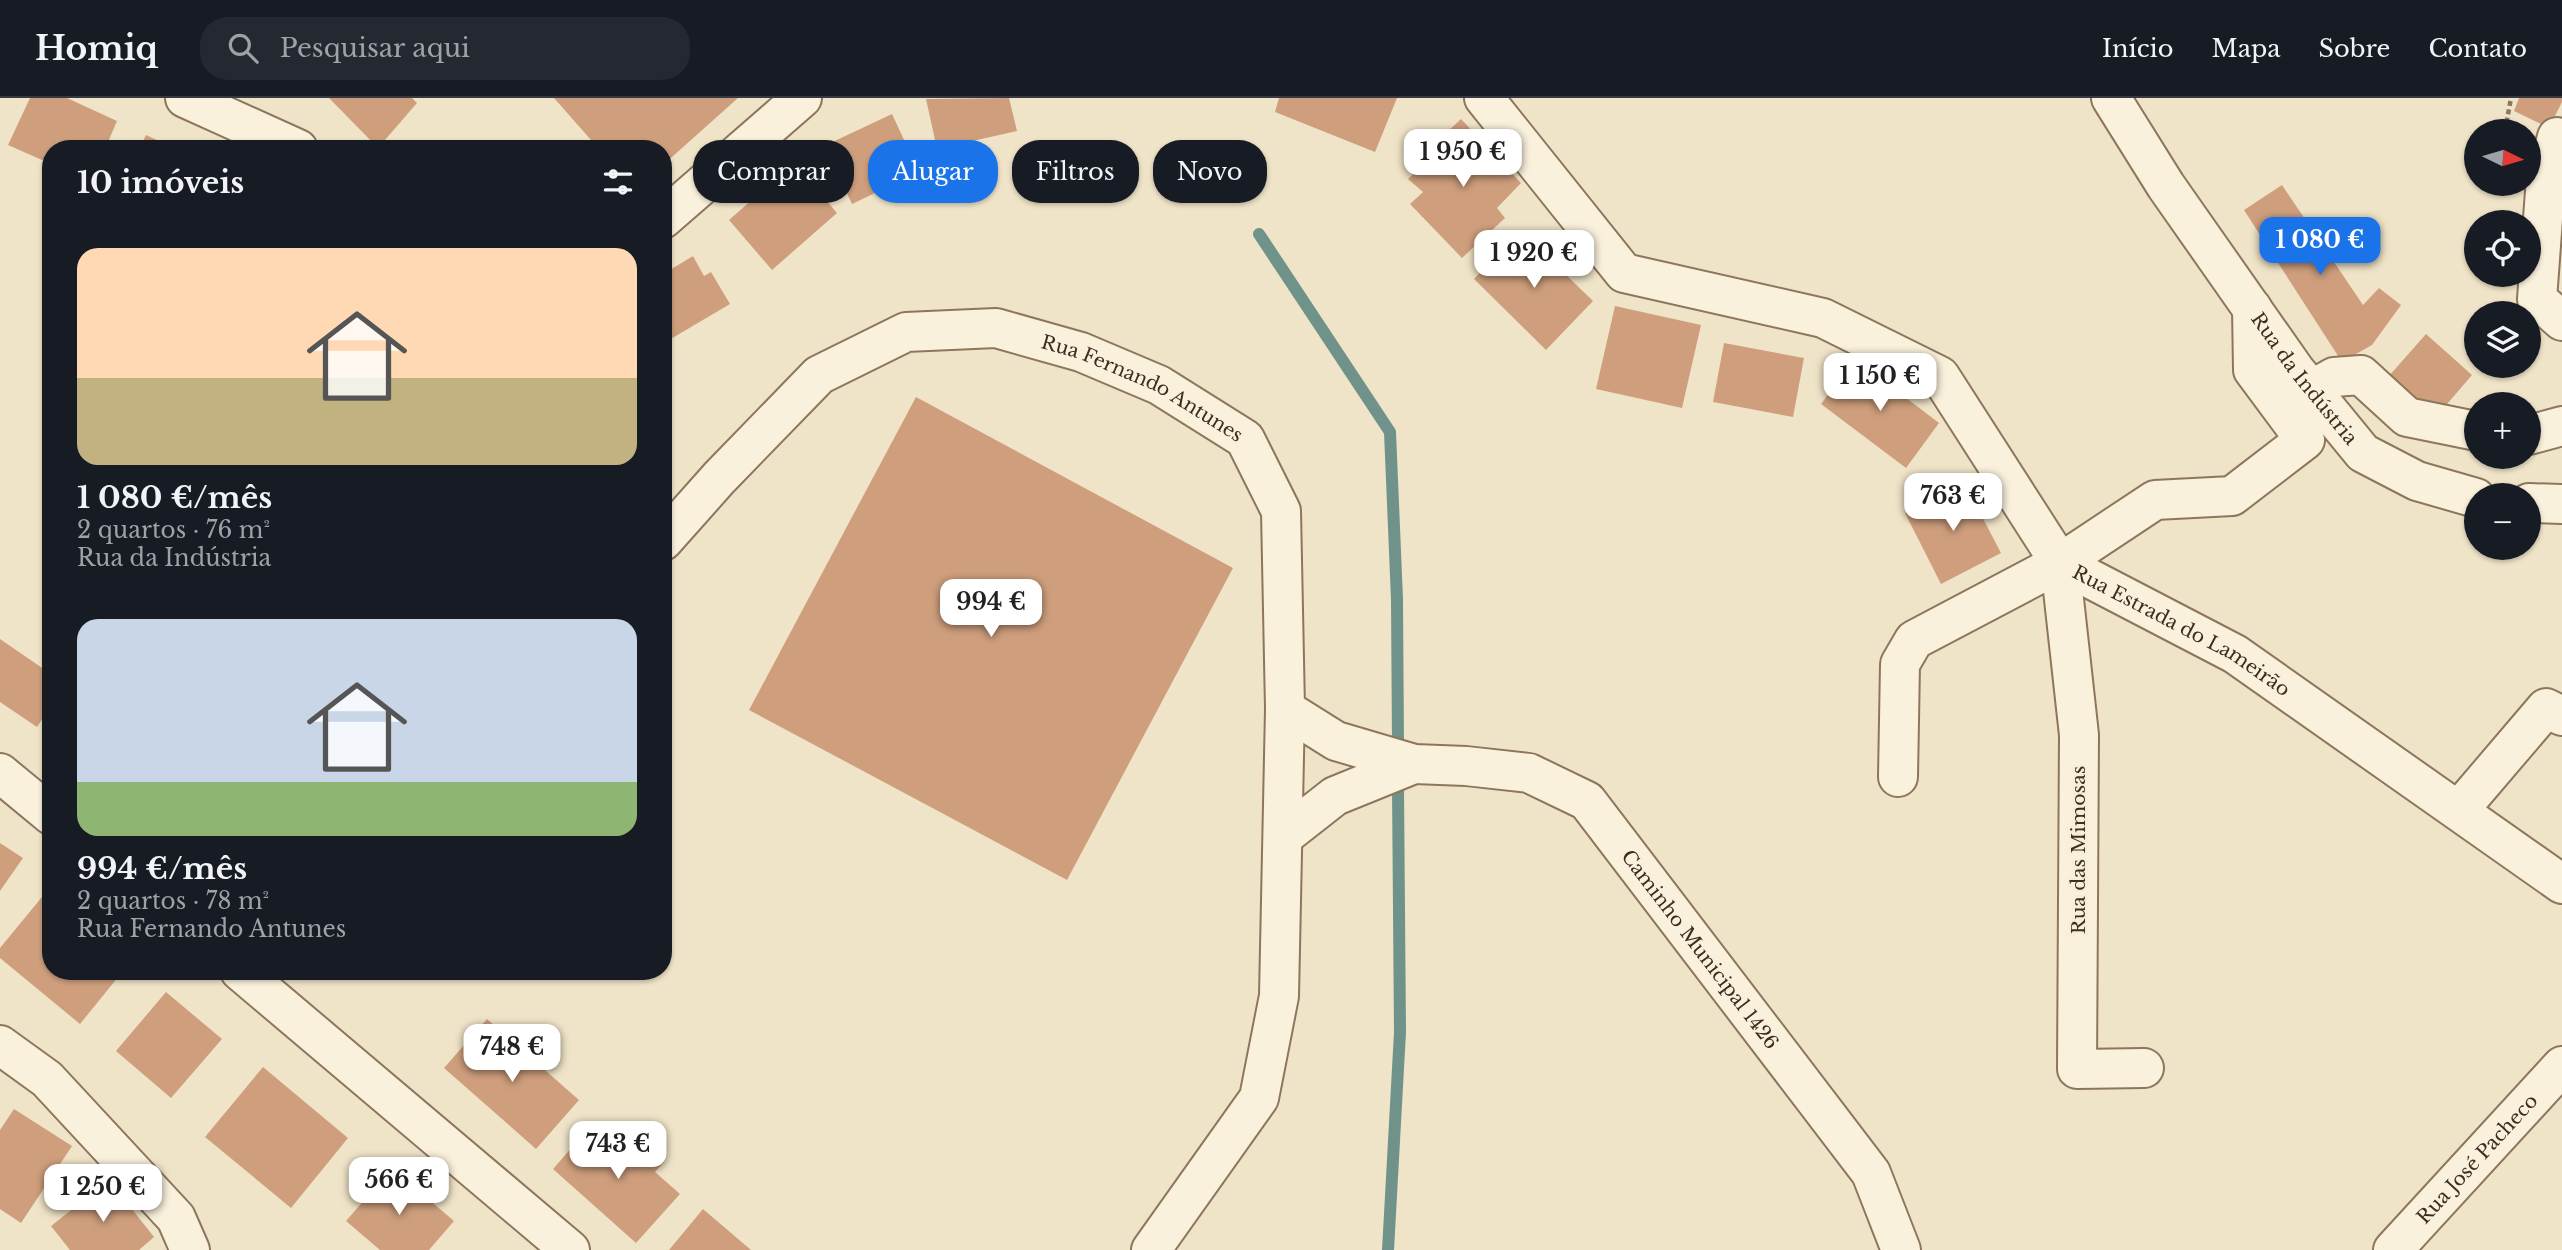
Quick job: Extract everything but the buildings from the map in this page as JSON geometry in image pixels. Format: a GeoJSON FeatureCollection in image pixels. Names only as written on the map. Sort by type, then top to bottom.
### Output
{"type":"FeatureCollection","features":[{"type":"Feature","properties":{"kind":"street"},"geometry":{"type":"LineString","coordinates":[[672,211],[802,98]]}},
{"type":"Feature","properties":{"kind":"street","name":"Rua Estrada do Lameirão"},"geometry":{"type":"LineString","coordinates":[[1484,98],[1624,273],[1823,318],[1940,376],[2060,563],[2235,654],[2562,884]]}},
{"type":"Feature","properties":{"kind":"street","name":"Rua da Indústria"},"geometry":{"type":"LineString","coordinates":[[2111,98],[2166,186],[2252,308],[2311,390],[2363,453],[2417,481],[2464,495]]}},
{"type":"Feature","properties":{"kind":"street"},"geometry":{"type":"LineString","coordinates":[[208,103],[280,140]]}},
{"type":"Feature","properties":{"kind":"street"},"geometry":{"type":"LineString","coordinates":[[2557,137],[2546,178],[2538,299],[2562,321]]}},
{"type":"Feature","properties":{"kind":"street"},"geometry":{"type":"LineString","coordinates":[[1898,777],[1900,664],[1914,640],[2060,563],[2155,500],[2232,496],[2305,440],[2253,370],[2252,308]]}},
{"type":"Feature","properties":{"kind":"street","name":"Rua Fernando Antunes"},"geometry":{"type":"LineString","coordinates":[[672,531],[819,374],[906,332],[996,328],[1081,352],[1159,385],[1245,439],[1281,511],[1285,709],[1279,996],[1259,1098],[1152,1250]]}},
{"type":"Feature","properties":{"kind":"street"},"geometry":{"type":"LineString","coordinates":[[2311,390],[2334,377],[2361,375],[2407,417],[2464,429]]}},
{"type":"Feature","properties":{"kind":"street"},"geometry":{"type":"LineString","coordinates":[[2541,432],[2562,426]]}},
{"type":"Feature","properties":{"kind":"street"},"geometry":{"type":"LineString","coordinates":[[2541,503],[2562,504]]}},
{"type":"Feature","properties":{"kind":"street","name":"Rua das Mimosas"},"geometry":{"type":"LineString","coordinates":[[2060,563],[2079,735],[2077,1069],[2144,1068]]}},
{"type":"Feature","properties":{"kind":"street"},"geometry":{"type":"LineString","coordinates":[[2459,810],[2546,708],[2562,716]]}},
{"type":"Feature","properties":{"kind":"street","name":"Caminho Municipal 1426"},"geometry":{"type":"LineString","coordinates":[[1285,709],[1336,741],[1414,764],[1529,773],[1587,801],[1871,1173],[1901,1250]]}},
{"type":"Feature","properties":{"kind":"street","name":"Caminho Municipal 1426"},"geometry":{"type":"LineString","coordinates":[[1284,836],[1335,796],[1414,764]]}},
{"type":"Feature","properties":{"kind":"street"},"geometry":{"type":"LineString","coordinates":[[0,773],[42,808]]}},
{"type":"Feature","properties":{"kind":"street"},"geometry":{"type":"LineString","coordinates":[[251,980],[570,1250]]}},
{"type":"Feature","properties":{"kind":"street"},"geometry":{"type":"LineString","coordinates":[[0,1045],[47,1079],[176,1218],[190,1250]]}},
{"type":"Feature","properties":{"kind":"street","name":"Rua José Pacheco"},"geometry":{"type":"LineString","coordinates":[[2393,1250],[2562,1066]]}},
{"type":"Feature","properties":{"kind":"path"},"geometry":{"type":"LineString","coordinates":[[2507,119],[2511,98]]}},
{"type":"Feature","properties":{"kind":"waterway"},"geometry":{"type":"LineString","coordinates":[[1259,234],[1390,432],[1397,599],[1398,746]]}},
{"type":"Feature","properties":{"kind":"waterway"},"geometry":{"type":"LineString","coordinates":[[1388,1250],[1400,1032],[1398,788]]}}]}
